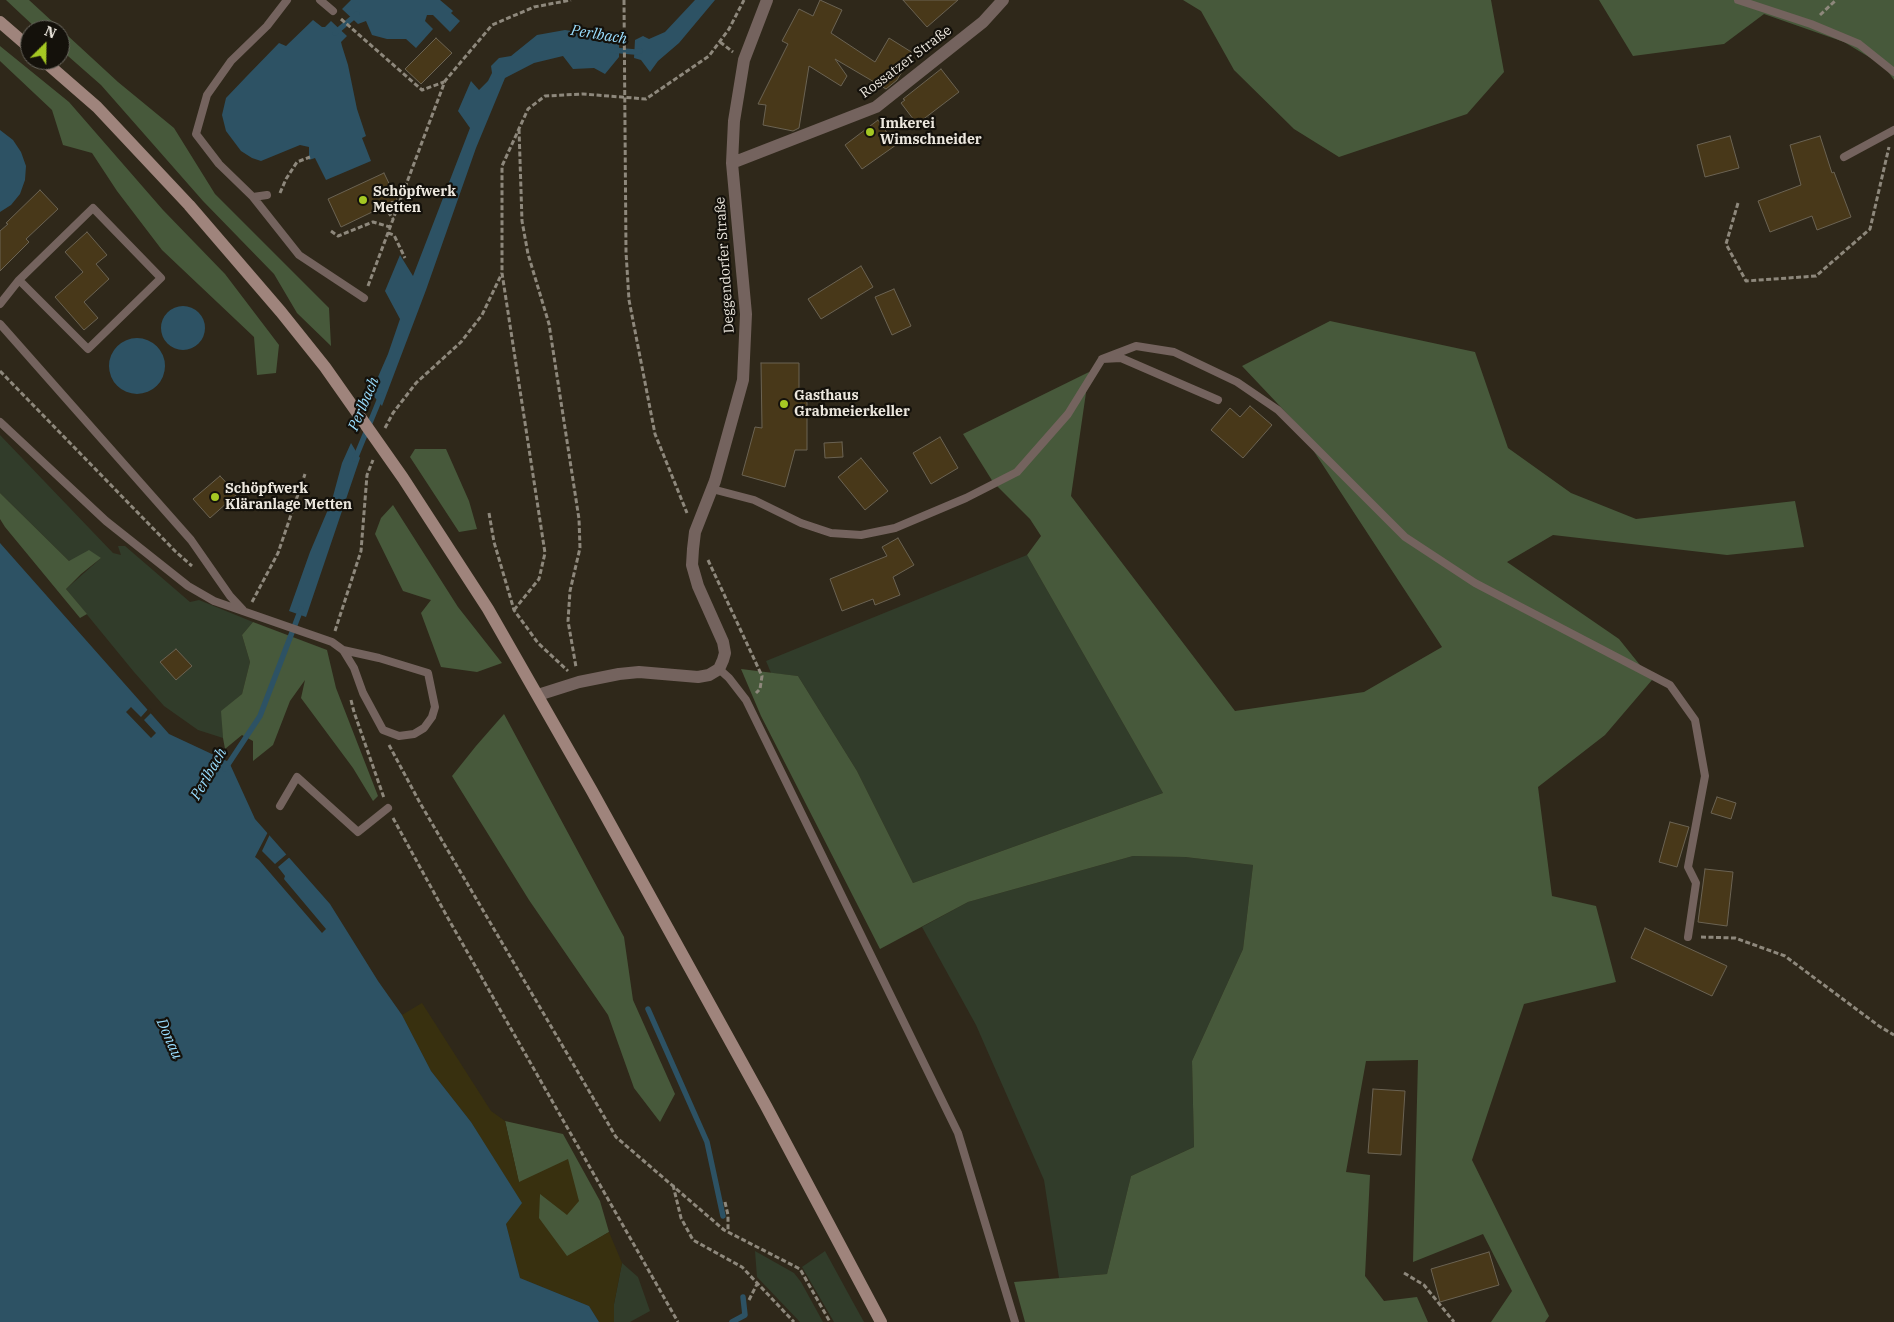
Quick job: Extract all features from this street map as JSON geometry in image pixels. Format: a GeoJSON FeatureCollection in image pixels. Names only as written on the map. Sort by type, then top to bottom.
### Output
{"type":"FeatureCollection","features":[{"type":"Feature","properties":{"kind":"main road"},"geometry":{"type":"LineString","coordinates":[[0,22],[20,39]]}},
{"type":"Feature","properties":{"kind":"main road"},"geometry":{"type":"LineString","coordinates":[[54,70],[97,107],[189,205],[281,312],[325,367],[403,478],[488,609],[538,695],[761,1097],[881,1322]]}},
{"type":"Feature","properties":{"kind":"street","name":"Deggendorfer Straße"},"geometry":{"type":"LineString","coordinates":[[719,669],[725,652],[723,642],[698,586],[692,564],[692,549],[696,532],[712,489],[742,380],[746,314],[732,163],[734,121],[744,62],[767,0]]}},
{"type":"Feature","properties":{"kind":"street","name":"Rossatzer Straße"},"geometry":{"type":"LineString","coordinates":[[732,163],[876,107],[983,22],[1003,0]]}},
{"type":"Feature","properties":{"kind":"street"},"geometry":{"type":"LineString","coordinates":[[538,695],[579,682],[619,674],[639,672],[698,677],[709,675],[719,669]]}},
{"type":"Feature","properties":{"kind":"lane"},"geometry":{"type":"LineString","coordinates":[[287,0],[267,26],[230,61],[207,95],[196,134],[219,164],[253,197],[299,255],[364,298]]}},
{"type":"Feature","properties":{"kind":"lane"},"geometry":{"type":"LineString","coordinates":[[320,0],[333,11]]}},
{"type":"Feature","properties":{"kind":"lane"},"geometry":{"type":"LineString","coordinates":[[1738,0],[1811,24],[1859,44],[1894,72]]}},
{"type":"Feature","properties":{"kind":"lane"},"geometry":{"type":"LineString","coordinates":[[1844,158],[1893,131]]}},
{"type":"Feature","properties":{"kind":"lane"},"geometry":{"type":"LineString","coordinates":[[253,197],[267,195]]}},
{"type":"Feature","properties":{"kind":"lane"},"geometry":{"type":"LineString","coordinates":[[0,304],[20,280],[93,208],[161,278],[88,350],[20,280]]}},
{"type":"Feature","properties":{"kind":"lane"},"geometry":{"type":"LineString","coordinates":[[0,324],[191,540],[230,596],[246,613]]}},
{"type":"Feature","properties":{"kind":"lane"},"geometry":{"type":"LineString","coordinates":[[712,489],[754,500],[801,523],[831,533],[862,535],[895,528],[966,498],[1017,472],[1068,414],[1102,359],[1136,346],[1174,352],[1237,382],[1278,410],[1405,537],[1476,583],[1670,686],[1695,720],[1704,776],[1688,867],[1696,883],[1688,937]]}},
{"type":"Feature","properties":{"kind":"lane"},"geometry":{"type":"LineString","coordinates":[[1102,359],[1121,358],[1218,400]]}},
{"type":"Feature","properties":{"kind":"lane"},"geometry":{"type":"LineString","coordinates":[[0,422],[106,521],[188,586],[214,601],[332,642],[343,650],[354,668],[366,700],[383,730],[399,736],[414,734],[424,728],[432,717],[435,707],[428,673],[379,658],[343,650]]}},
{"type":"Feature","properties":{"kind":"lane"},"geometry":{"type":"LineString","coordinates":[[719,669],[729,678],[746,700],[958,1133],[1015,1322]]}},
{"type":"Feature","properties":{"kind":"lane"},"geometry":{"type":"LineString","coordinates":[[280,806],[297,777],[358,832],[388,808]]}},
{"type":"Feature","properties":{"kind":"path"},"geometry":{"type":"LineString","coordinates":[[364,298],[445,81],[492,25],[534,7],[571,0]]}},
{"type":"Feature","properties":{"kind":"path"},"geometry":{"type":"LineString","coordinates":[[624,0],[626,252],[629,300],[655,434],[696,532]]}},
{"type":"Feature","properties":{"kind":"path"},"geometry":{"type":"LineString","coordinates":[[514,610],[539,579],[545,553],[502,273],[502,166],[528,109],[545,96],[583,94],[646,99],[709,56],[729,29],[744,0]]}},
{"type":"Feature","properties":{"kind":"path"},"geometry":{"type":"LineString","coordinates":[[1811,24],[1836,0]]}},
{"type":"Feature","properties":{"kind":"path"},"geometry":{"type":"LineString","coordinates":[[333,11],[354,32],[422,90],[445,81]]}},
{"type":"Feature","properties":{"kind":"path"},"geometry":{"type":"LineString","coordinates":[[720,42],[734,52]]}},
{"type":"Feature","properties":{"kind":"path"},"geometry":{"type":"LineString","coordinates":[[519,128],[522,221],[528,254],[549,324],[579,519],[580,548],[570,591],[568,621],[579,682]]}},
{"type":"Feature","properties":{"kind":"path"},"geometry":{"type":"LineString","coordinates":[[1738,203],[1726,244],[1746,281],[1816,276],[1870,228],[1893,131]]}},
{"type":"Feature","properties":{"kind":"path"},"geometry":{"type":"LineString","coordinates":[[280,192],[298,162],[310,157]]}},
{"type":"Feature","properties":{"kind":"path"},"geometry":{"type":"LineString","coordinates":[[393,202],[385,207],[393,219]]}},
{"type":"Feature","properties":{"kind":"path"},"geometry":{"type":"LineString","coordinates":[[331,231],[338,236],[373,222],[390,227]]}},
{"type":"Feature","properties":{"kind":"path"},"geometry":{"type":"LineString","coordinates":[[388,233],[394,235],[405,258]]}},
{"type":"Feature","properties":{"kind":"path"},"geometry":{"type":"LineString","coordinates":[[385,428],[393,413],[416,383],[461,342],[482,315],[502,273]]}},
{"type":"Feature","properties":{"kind":"path"},"geometry":{"type":"LineString","coordinates":[[0,371],[176,552],[193,567]]}},
{"type":"Feature","properties":{"kind":"path"},"geometry":{"type":"LineString","coordinates":[[332,642],[361,551],[367,475],[374,456]]}},
{"type":"Feature","properties":{"kind":"path"},"geometry":{"type":"LineString","coordinates":[[246,613],[278,553],[306,474]]}},
{"type":"Feature","properties":{"kind":"path"},"geometry":{"type":"LineString","coordinates":[[489,513],[494,542],[514,610],[538,643],[579,682]]}},
{"type":"Feature","properties":{"kind":"path"},"geometry":{"type":"LineString","coordinates":[[708,559],[762,676],[760,689],[746,700]]}},
{"type":"Feature","properties":{"kind":"path"},"geometry":{"type":"LineString","coordinates":[[350,693],[354,712],[388,808],[449,920],[678,1322]]}},
{"type":"Feature","properties":{"kind":"path"},"geometry":{"type":"LineString","coordinates":[[385,737],[420,803],[616,1138],[728,1232],[800,1269],[830,1322]]}},
{"type":"Feature","properties":{"kind":"path"},"geometry":{"type":"LineString","coordinates":[[1688,937],[1735,938],[1785,956],[1879,1026],[1894,1035]]}},
{"type":"Feature","properties":{"kind":"path"},"geometry":{"type":"LineString","coordinates":[[673,1185],[681,1218],[693,1240],[742,1267],[794,1322]]}},
{"type":"Feature","properties":{"kind":"path"},"geometry":{"type":"LineString","coordinates":[[725,1202],[728,1215],[726,1220],[728,1232]]}},
{"type":"Feature","properties":{"kind":"path"},"geometry":{"type":"LineString","coordinates":[[1404,1273],[1424,1285],[1454,1322]]}},
{"type":"Feature","properties":{"kind":"path"},"geometry":{"type":"LineString","coordinates":[[749,1300],[757,1284]]}},
{"type":"Feature","properties":{"kind":"green space"},"geometry":{"type":"Polygon","coordinates":[[[6,0],[29,0],[51,20],[27,20],[6,0]]]}},
{"type":"Feature","properties":{"kind":"green space"},"geometry":{"type":"Polygon","coordinates":[[[1183,0],[1491,0],[1504,72],[1467,114],[1339,157],[1294,129],[1234,70],[1201,11],[1183,0]]]}},
{"type":"Feature","properties":{"kind":"green space"},"geometry":{"type":"Polygon","coordinates":[[[1599,0],[1894,0],[1894,80],[1884,66],[1844,42],[1764,14],[1724,44],[1633,56],[1599,0]]]}},
{"type":"Feature","properties":{"kind":"green space"},"geometry":{"type":"Polygon","coordinates":[[[70,38],[118,82],[174,128],[215,194],[329,308],[331,346],[297,313],[274,274],[203,201],[101,85],[70,58],[70,38]]]}},
{"type":"Feature","properties":{"kind":"green space"},"geometry":{"type":"Polygon","coordinates":[[[0,46],[20,62],[20,70],[30,70],[69,102],[163,210],[225,274],[279,345],[276,373],[257,375],[254,337],[162,250],[117,191],[92,153],[63,145],[52,110],[0,61],[0,46]]]}},
{"type":"Feature","properties":{"kind":"green space"},"geometry":{"type":"Polygon","coordinates":[[[1330,321],[1475,352],[1508,448],[1571,493],[1636,519],[1795,501],[1804,547],[1727,555],[1553,535],[1507,562],[1619,639],[1652,680],[1605,735],[1538,787],[1552,896],[1596,906],[1616,982],[1524,1004],[1472,1160],[1549,1316],[1545,1322],[1491,1322],[1512,1291],[1483,1234],[1413,1262],[1418,1060],[1366,1061],[1346,1172],[1370,1175],[1365,1276],[1384,1301],[1417,1297],[1428,1322],[1025,1322],[1014,1282],[1107,1274],[1131,1176],[1194,1147],[1192,1061],[1243,949],[1253,865],[1185,857],[1133,856],[968,902],[880,949],[761,716],[741,669],[798,676],[857,771],[913,883],[1163,793],[1027,555],[1041,536],[1030,519],[993,482],[963,434],[1089,372],[1071,496],[1235,711],[1364,692],[1442,647],[1294,421],[1242,366],[1330,321]]]}},
{"type":"Feature","properties":{"kind":"green space"},"geometry":{"type":"Polygon","coordinates":[[[0,435],[113,553],[121,555],[118,546],[125,546],[190,602],[199,600],[253,622],[242,635],[250,662],[242,694],[222,711],[223,738],[198,730],[164,706],[66,589],[101,558],[69,561],[0,493],[0,435]]]}},
{"type":"Feature","properties":{"kind":"green space"},"geometry":{"type":"Polygon","coordinates":[[[415,449],[446,449],[469,501],[477,529],[459,532],[410,457],[415,449]]]}},
{"type":"Feature","properties":{"kind":"green space"},"geometry":{"type":"Polygon","coordinates":[[[0,493],[69,561],[89,550],[101,558],[66,589],[87,614],[80,618],[5,527],[0,519],[0,493]]]}},
{"type":"Feature","properties":{"kind":"green space"},"geometry":{"type":"Polygon","coordinates":[[[393,505],[458,607],[502,663],[477,672],[441,667],[421,613],[431,600],[403,591],[375,534],[381,518],[393,505]]]}},
{"type":"Feature","properties":{"kind":"green space"},"geometry":{"type":"Polygon","coordinates":[[[1027,555],[1163,793],[913,883],[857,771],[798,676],[771,673],[766,661],[1027,555]]]}},
{"type":"Feature","properties":{"kind":"green space"},"geometry":{"type":"Polygon","coordinates":[[[253,622],[327,650],[336,688],[378,796],[373,801],[353,768],[301,698],[305,680],[290,701],[273,745],[253,761],[253,741],[242,735],[225,749],[221,711],[242,694],[250,662],[242,635],[253,622]]]}},
{"type":"Feature","properties":{"kind":"green space"},"geometry":{"type":"Polygon","coordinates":[[[504,714],[624,937],[633,1000],[675,1094],[660,1122],[634,1088],[608,1015],[529,900],[452,776],[504,714]]]}},
{"type":"Feature","properties":{"kind":"green space"},"geometry":{"type":"Polygon","coordinates":[[[1133,856],[1185,857],[1253,865],[1243,949],[1192,1061],[1194,1147],[1131,1176],[1107,1274],[1059,1278],[1044,1180],[976,1025],[922,927],[968,902],[1133,856]]]}},
{"type":"Feature","properties":{"kind":"green space"},"geometry":{"type":"Polygon","coordinates":[[[505,1121],[563,1134],[600,1201],[609,1232],[567,1257],[535,1219],[540,1193],[568,1160],[519,1183],[505,1121]]]}},
{"type":"Feature","properties":{"kind":"green space"},"geometry":{"type":"Polygon","coordinates":[[[755,1251],[794,1273],[823,1322],[800,1322],[757,1277],[755,1251]]]}},
{"type":"Feature","properties":{"kind":"green space"},"geometry":{"type":"Polygon","coordinates":[[[825,1251],[864,1322],[834,1322],[802,1267],[825,1251]]]}},
{"type":"Feature","properties":{"kind":"green space"},"geometry":{"type":"Polygon","coordinates":[[[622,1263],[638,1277],[650,1311],[630,1322],[614,1322],[614,1304],[622,1263]]]}},
{"type":"Feature","properties":{"kind":"sand"},"geometry":{"type":"Polygon","coordinates":[[[422,1003],[491,1111],[505,1121],[519,1182],[568,1159],[579,1201],[567,1215],[540,1194],[539,1218],[567,1256],[609,1232],[622,1263],[614,1304],[614,1322],[599,1322],[589,1306],[520,1278],[506,1224],[471,1122],[431,1071],[402,1015],[422,1003]]]}},
{"type":"Feature","properties":{"kind":"water"},"geometry":{"type":"Polygon","coordinates":[[[351,0],[440,0],[453,11],[451,13],[460,21],[450,32],[433,15],[427,15],[425,21],[433,29],[416,48],[406,39],[387,39],[372,35],[366,21],[358,24],[342,9],[351,0]]]}},
{"type":"Feature","properties":{"kind":"water"},"geometry":{"type":"Polygon","coordinates":[[[695,0],[715,0],[679,43],[658,61],[650,72],[641,60],[634,58],[635,40],[643,36],[649,39],[665,32],[695,0]]]}},
{"type":"Feature","properties":{"kind":"water"},"geometry":{"type":"Polygon","coordinates":[[[313,20],[322,27],[325,27],[331,21],[347,36],[341,42],[357,109],[366,136],[362,138],[371,161],[326,180],[315,158],[309,160],[309,147],[300,145],[261,161],[252,158],[241,151],[226,131],[222,115],[226,98],[246,77],[279,43],[286,46],[313,20]]]}},
{"type":"Feature","properties":{"kind":"water"},"geometry":{"type":"Polygon","coordinates":[[[565,30],[597,35],[614,33],[619,41],[619,57],[605,74],[594,68],[573,69],[563,56],[534,63],[505,78],[476,148],[426,290],[382,406],[371,393],[388,354],[400,319],[385,291],[400,255],[413,276],[470,128],[458,111],[471,81],[479,90],[488,81],[492,73],[491,66],[499,58],[511,56],[537,35],[565,30]]]}},
{"type":"Feature","properties":{"kind":"water"},"geometry":{"type":"Polygon","coordinates":[[[0,130],[13,140],[21,152],[26,166],[25,180],[20,194],[11,205],[0,212],[0,130]]]}},
{"type":"Feature","properties":{"kind":"water"},"geometry":{"type":"Polygon","coordinates":[[[183,306],[195,310],[201,316],[205,328],[201,340],[195,346],[183,350],[171,346],[165,340],[161,328],[165,316],[171,310],[183,306]]]}},
{"type":"Feature","properties":{"kind":"water"},"geometry":{"type":"Polygon","coordinates":[[[131,338],[143,338],[157,346],[165,360],[163,377],[157,386],[143,394],[131,394],[121,389],[114,382],[109,372],[109,360],[114,350],[121,343],[131,338]]]}},
{"type":"Feature","properties":{"kind":"water"},"geometry":{"type":"Polygon","coordinates":[[[351,443],[360,458],[306,617],[289,611],[310,552],[332,500],[342,463],[351,443]]]}},
{"type":"Feature","properties":{"kind":"water","name":"Donau"},"geometry":{"type":"Polygon","coordinates":[[[0,543],[169,734],[229,762],[255,819],[330,904],[378,981],[402,1015],[431,1071],[471,1122],[522,1203],[506,1224],[520,1278],[589,1306],[599,1322],[0,1322],[0,543]]]}},
{"type":"Feature","properties":{"kind":"pier"},"geometry":{"type":"Polygon","coordinates":[[[131,707],[141,717],[149,708],[153,711],[144,720],[156,733],[151,738],[126,712],[131,707]]]}},
{"type":"Feature","properties":{"kind":"pier"},"geometry":{"type":"Polygon","coordinates":[[[269,830],[271,832],[262,851],[275,864],[288,853],[291,856],[278,867],[285,876],[284,879],[326,929],[322,933],[255,857],[269,830]]]}},
{"type":"Feature","properties":{"kind":"building"},"geometry":{"type":"Polygon","coordinates":[[[820,0],[842,10],[831,33],[875,62],[889,38],[913,53],[897,80],[886,89],[835,59],[847,76],[841,86],[809,66],[799,128],[793,131],[763,125],[766,105],[758,104],[788,44],[782,41],[799,9],[813,16],[820,0]]]}},
{"type":"Feature","properties":{"kind":"building"},"geometry":{"type":"Polygon","coordinates":[[[903,0],[958,0],[927,27],[903,0]]]}},
{"type":"Feature","properties":{"kind":"building"},"geometry":{"type":"Polygon","coordinates":[[[436,38],[452,53],[421,84],[405,69],[436,38]]]}},
{"type":"Feature","properties":{"kind":"building"},"geometry":{"type":"Polygon","coordinates":[[[941,69],[959,92],[917,124],[901,103],[905,100],[903,99],[941,69]]]}},
{"type":"Feature","properties":{"kind":"building"},"geometry":{"type":"Polygon","coordinates":[[[878,120],[896,145],[862,169],[845,145],[878,120]]]}},
{"type":"Feature","properties":{"kind":"building"},"geometry":{"type":"Polygon","coordinates":[[[1730,136],[1739,168],[1705,177],[1697,145],[1730,136]]]}},
{"type":"Feature","properties":{"kind":"building"},"geometry":{"type":"Polygon","coordinates":[[[1820,136],[1832,173],[1834,172],[1851,217],[1817,230],[1812,216],[1770,232],[1758,201],[1801,185],[1790,145],[1820,136]]]}},
{"type":"Feature","properties":{"kind":"building","name":"Schöpfwerk Metten"},"geometry":{"type":"Polygon","coordinates":[[[384,173],[397,200],[341,227],[328,199],[384,173]]]}},
{"type":"Feature","properties":{"kind":"building"},"geometry":{"type":"Polygon","coordinates":[[[40,190],[58,209],[26,239],[29,242],[0,271],[0,231],[40,190]]]}},
{"type":"Feature","properties":{"kind":"building"},"geometry":{"type":"Polygon","coordinates":[[[87,232],[107,255],[96,264],[109,279],[84,302],[98,318],[84,330],[55,297],[83,272],[65,252],[87,232]]]}},
{"type":"Feature","properties":{"kind":"building"},"geometry":{"type":"Polygon","coordinates":[[[861,266],[873,287],[821,319],[808,299],[861,266]]]}},
{"type":"Feature","properties":{"kind":"building"},"geometry":{"type":"Polygon","coordinates":[[[894,289],[911,326],[892,335],[875,297],[894,289]]]}},
{"type":"Feature","properties":{"kind":"building","name":"Gasthaus Grabmeierkeller"},"geometry":{"type":"Polygon","coordinates":[[[761,363],[799,363],[799,398],[807,398],[807,450],[795,450],[785,487],[742,475],[755,427],[762,428],[761,363]]]}},
{"type":"Feature","properties":{"kind":"building"},"geometry":{"type":"Polygon","coordinates":[[[1250,406],[1272,425],[1243,458],[1211,430],[1230,408],[1240,417],[1250,406]]]}},
{"type":"Feature","properties":{"kind":"building"},"geometry":{"type":"Polygon","coordinates":[[[940,437],[958,468],[931,484],[913,453],[940,437]]]}},
{"type":"Feature","properties":{"kind":"building"},"geometry":{"type":"Polygon","coordinates":[[[842,442],[843,457],[825,458],[824,443],[842,442]]]}},
{"type":"Feature","properties":{"kind":"building"},"geometry":{"type":"Polygon","coordinates":[[[861,458],[888,491],[865,510],[838,477],[861,458]]]}},
{"type":"Feature","properties":{"kind":"building","name":"Schöpfwerk Kläranlage Metten"},"geometry":{"type":"Polygon","coordinates":[[[220,476],[237,494],[210,518],[193,499],[220,476]]]}},
{"type":"Feature","properties":{"kind":"building"},"geometry":{"type":"Polygon","coordinates":[[[898,538],[914,565],[893,577],[900,595],[875,605],[873,599],[842,611],[830,579],[887,556],[882,547],[898,538]]]}},
{"type":"Feature","properties":{"kind":"building"},"geometry":{"type":"Polygon","coordinates":[[[176,649],[192,666],[176,680],[160,662],[176,649]]]}},
{"type":"Feature","properties":{"kind":"building"},"geometry":{"type":"Polygon","coordinates":[[[1717,797],[1736,803],[1731,819],[1711,813],[1717,797]]]}},
{"type":"Feature","properties":{"kind":"building"},"geometry":{"type":"Polygon","coordinates":[[[1670,822],[1689,827],[1677,867],[1659,862],[1670,822]]]}},
{"type":"Feature","properties":{"kind":"building"},"geometry":{"type":"Polygon","coordinates":[[[1705,869],[1733,872],[1727,926],[1698,922],[1705,869]]]}},
{"type":"Feature","properties":{"kind":"building"},"geometry":{"type":"Polygon","coordinates":[[[1645,928],[1727,966],[1712,996],[1631,958],[1645,928]]]}},
{"type":"Feature","properties":{"kind":"building"},"geometry":{"type":"Polygon","coordinates":[[[1373,1089],[1405,1091],[1401,1155],[1368,1153],[1373,1089]]]}},
{"type":"Feature","properties":{"kind":"building"},"geometry":{"type":"Polygon","coordinates":[[[1489,1252],[1499,1285],[1440,1302],[1431,1269],[1489,1252]]]}},
{"type":"Feature","properties":{"kind":"waterway"},"geometry":{"type":"LineString","coordinates":[[335,33],[357,14]]}},
{"type":"Feature","properties":{"kind":"waterway","name":"Perlbach"},"geometry":{"type":"LineString","coordinates":[[612,50],[640,51]]}},
{"type":"Feature","properties":{"kind":"waterway","name":"Perlbach"},"geometry":{"type":"LineString","coordinates":[[355,459],[381,396]]}},
{"type":"Feature","properties":{"kind":"waterway","name":"Perlbach"},"geometry":{"type":"LineString","coordinates":[[225,769],[260,716],[301,609]]}},
{"type":"Feature","properties":{"kind":"waterway"},"geometry":{"type":"LineString","coordinates":[[648,1009],[707,1142],[723,1216]]}},
{"type":"Feature","properties":{"kind":"waterway"},"geometry":{"type":"LineString","coordinates":[[732,1322],[745,1315],[743,1297]]}},
{"type":"Feature","properties":{"kind":"place","name":"Imkerei Wimschneider"},"geometry":{"type":"Point","coordinates":[870,132]}},
{"type":"Feature","properties":{"kind":"place","name":"Schöpfwerk Metten"},"geometry":{"type":"Point","coordinates":[363,200]}},
{"type":"Feature","properties":{"kind":"place","name":"Gasthaus Grabmeierkeller"},"geometry":{"type":"Point","coordinates":[784,404]}},
{"type":"Feature","properties":{"kind":"place","name":"Schöpfwerk Kläranlage Metten"},"geometry":{"type":"Point","coordinates":[215,497]}}]}
